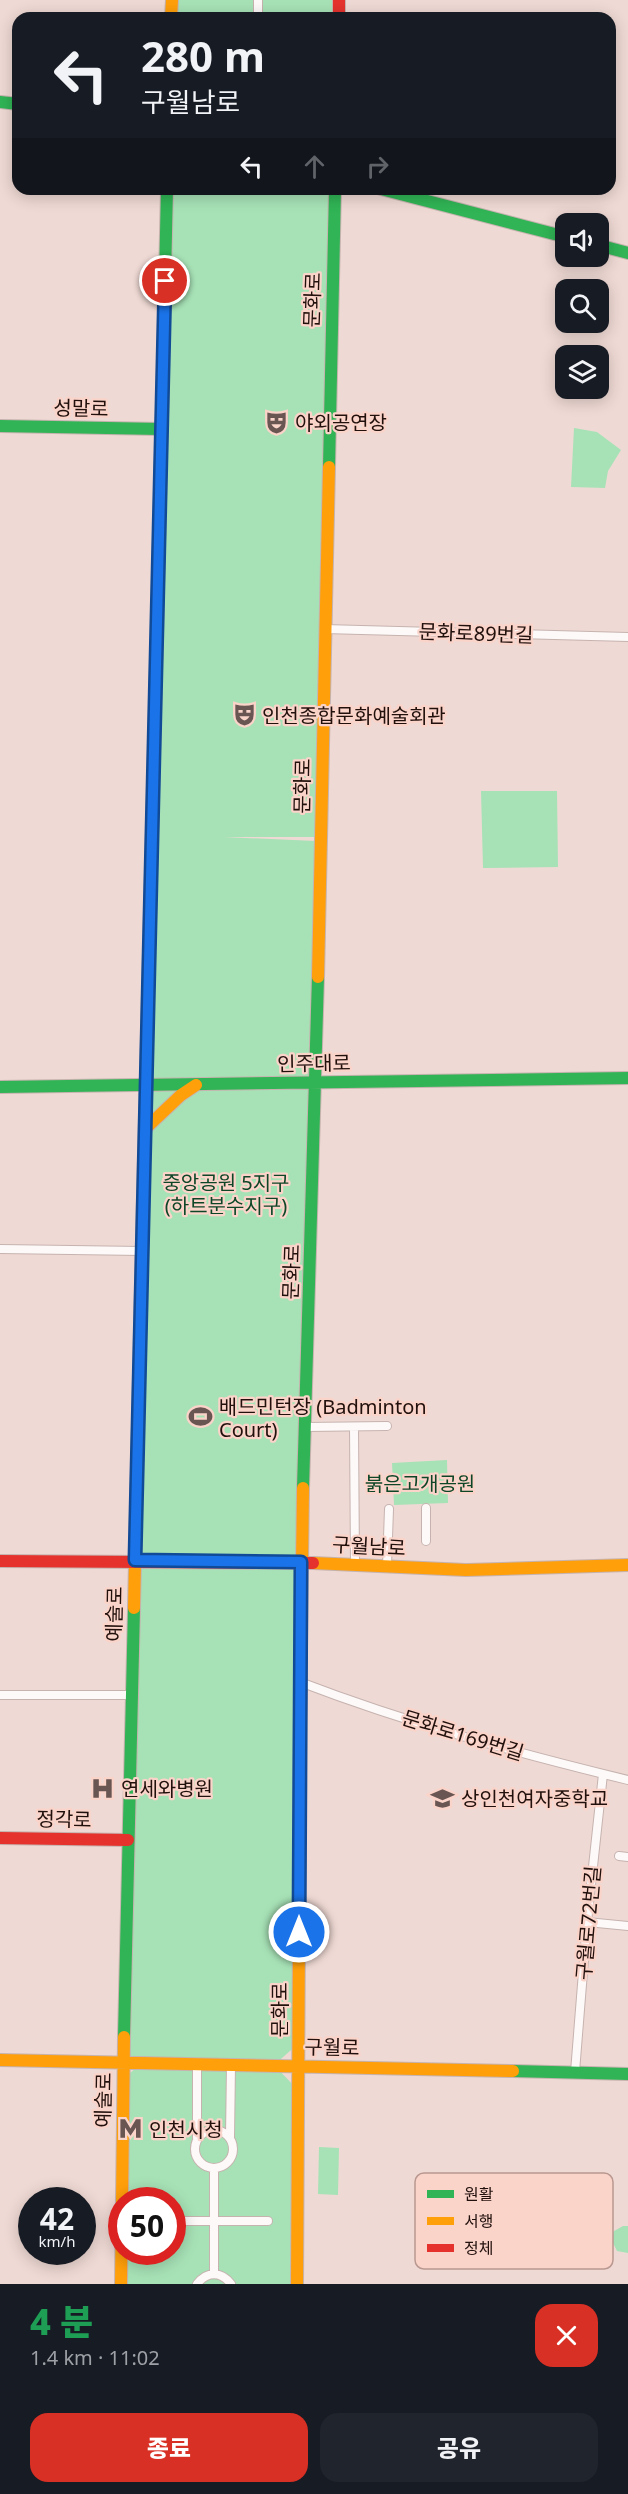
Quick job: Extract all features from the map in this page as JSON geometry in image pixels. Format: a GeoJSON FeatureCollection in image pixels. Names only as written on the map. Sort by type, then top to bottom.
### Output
{"type":"FeatureCollection","features":[{"type":"Feature","properties":{"kind":"main road","name":"예술로"},"geometry":{"type":"LineString","coordinates":[[121,2187],[167,195]]}},
{"type":"Feature","properties":{"kind":"main road","name":"문화로"},"geometry":{"type":"LineString","coordinates":[[297,2284],[301,1562],[316,1083],[335,195]]}},
{"type":"Feature","properties":{"kind":"main road"},"geometry":{"type":"LineString","coordinates":[[404,195],[555,234]]}},
{"type":"Feature","properties":{"kind":"main road"},"geometry":{"type":"LineString","coordinates":[[609,248],[628,253]]}},
{"type":"Feature","properties":{"kind":"main road","name":"성말로"},"geometry":{"type":"LineString","coordinates":[[0,426],[162,429]]}},
{"type":"Feature","properties":{"kind":"main road","name":"인주대로"},"geometry":{"type":"LineString","coordinates":[[0,1087],[628,1078]]}},
{"type":"Feature","properties":{"kind":"main road"},"geometry":{"type":"LineString","coordinates":[[145,1130],[181,1095],[196,1085]]}},
{"type":"Feature","properties":{"kind":"main road","name":"구월남로"},"geometry":{"type":"LineString","coordinates":[[0,1561],[301,1562],[466,1570],[628,1565]]}},
{"type":"Feature","properties":{"kind":"main road","name":"정각로"},"geometry":{"type":"LineString","coordinates":[[0,1838],[128,1840]]}},
{"type":"Feature","properties":{"kind":"main road","name":"구월로"},"geometry":{"type":"LineString","coordinates":[[0,2060],[628,2074]]}},
{"type":"Feature","properties":{"kind":"main road","name":"예술로"},"geometry":{"type":"LineString","coordinates":[[121,2265],[121,2284]]}},
{"type":"Feature","properties":{"kind":"street","name":"문화로89번길"},"geometry":{"type":"LineString","coordinates":[[324,629],[628,637]]}},
{"type":"Feature","properties":{"kind":"street"},"geometry":{"type":"LineString","coordinates":[[0,1249],[142,1251]]}},
{"type":"Feature","properties":{"kind":"street"},"geometry":{"type":"LineString","coordinates":[[354,1426],[355,1564]]}},
{"type":"Feature","properties":{"kind":"street"},"geometry":{"type":"LineString","coordinates":[[306,1427],[387,1426]]}},
{"type":"Feature","properties":{"kind":"street"},"geometry":{"type":"LineString","coordinates":[[426,1508],[426,1541]]}},
{"type":"Feature","properties":{"kind":"street"},"geometry":{"type":"LineString","coordinates":[[387,1566],[389,1509]]}},
{"type":"Feature","properties":{"kind":"street","name":"문화로169번길"},"geometry":{"type":"LineString","coordinates":[[300,1682],[490,1745],[628,1780]]}},
{"type":"Feature","properties":{"kind":"street"},"geometry":{"type":"LineString","coordinates":[[0,1695],[132,1695]]}},
{"type":"Feature","properties":{"kind":"street","name":"구월로72번길"},"geometry":{"type":"LineString","coordinates":[[574,2072],[603,1774]]}},
{"type":"Feature","properties":{"kind":"street"},"geometry":{"type":"LineString","coordinates":[[587,1922],[628,1926]]}},
{"type":"Feature","properties":{"kind":"street"},"geometry":{"type":"LineString","coordinates":[[197,2064],[197,2138],[195,2145],[197,2158],[206,2167],[214,2168],[219,2168],[230,2161],[234,2149],[230,2137],[231,2065]]}},
{"type":"Feature","properties":{"kind":"street"},"geometry":{"type":"LineString","coordinates":[[197,2138],[207,2130],[214,2129],[230,2137]]}},
{"type":"Feature","properties":{"kind":"street"},"geometry":{"type":"LineString","coordinates":[[214,2168],[214,2274]]}},
{"type":"Feature","properties":{"kind":"street"},"geometry":{"type":"LineString","coordinates":[[186,2221],[268,2220]]}},
{"type":"Feature","properties":{"kind":"street"},"geometry":{"type":"LineString","coordinates":[[197,2284],[204,2277],[214,2274],[222,2276],[231,2284]]}},
{"type":"Feature","properties":{"kind":"green space"},"geometry":{"type":"Polygon","coordinates":[[[172,0],[339,0],[339,12],[171,12],[172,0]]]}},
{"type":"Feature","properties":{"kind":"green space","name":"중앙공원 5지구 (하트분수지구)"},"geometry":{"type":"Polygon","coordinates":[[[167,195],[330,195],[316,837],[224,837],[316,841],[297,1558],[289,1562],[301,1578],[298,2044],[274,2065],[297,2089],[297,2284],[122,2284],[122,2265],[186,2265],[186,2187],[122,2187],[123,2079],[142,2063],[123,2063],[167,195]]]}},
{"type":"Feature","properties":{"kind":"green space"},"geometry":{"type":"Polygon","coordinates":[[[574,428],[597,432],[621,450],[608,471],[605,488],[571,487],[574,428]]]}},
{"type":"Feature","properties":{"kind":"green space"},"geometry":{"type":"Polygon","coordinates":[[[481,791],[557,791],[558,867],[483,868],[481,791]]]}},
{"type":"Feature","properties":{"kind":"green space","name":"붉은고개공원"},"geometry":{"type":"Polygon","coordinates":[[[447,1460],[448,1503],[394,1505],[392,1463],[447,1460]]]}},
{"type":"Feature","properties":{"kind":"green space"},"geometry":{"type":"Polygon","coordinates":[[[319,2147],[339,2148],[338,2195],[318,2194],[319,2147]]]}},
{"type":"Feature","properties":{"kind":"green space"},"geometry":{"type":"Polygon","coordinates":[[[628,2226],[628,2253],[617,2251],[613,2243],[614,2231],[628,2226]]]}},
{"type":"Feature","properties":{"kind":"traffic: fast"},"geometry":{"type":"LineString","coordinates":[[0,102],[12,103]]}},
{"type":"Feature","properties":{"kind":"traffic: fast"},"geometry":{"type":"LineString","coordinates":[[163,367],[167,195]]}},
{"type":"Feature","properties":{"kind":"traffic: fast"},"geometry":{"type":"LineString","coordinates":[[329,467],[335,195]]}},
{"type":"Feature","properties":{"kind":"traffic: fast"},"geometry":{"type":"LineString","coordinates":[[404,195],[555,234]]}},
{"type":"Feature","properties":{"kind":"traffic: fast"},"geometry":{"type":"LineString","coordinates":[[609,248],[628,253]]}},
{"type":"Feature","properties":{"kind":"traffic: fast"},"geometry":{"type":"LineString","coordinates":[[0,426],[161,429]]}},
{"type":"Feature","properties":{"kind":"traffic: fast"},"geometry":{"type":"LineString","coordinates":[[142,1242],[157,627]]}},
{"type":"Feature","properties":{"kind":"traffic: fast"},"geometry":{"type":"LineString","coordinates":[[303,1488],[318,977]]}},
{"type":"Feature","properties":{"kind":"traffic: fast"},"geometry":{"type":"LineString","coordinates":[[0,1087],[628,1078]]}},
{"type":"Feature","properties":{"kind":"traffic: fast"},"geometry":{"type":"LineString","coordinates":[[124,2037],[134,1608]]}},
{"type":"Feature","properties":{"kind":"traffic: fast"},"geometry":{"type":"LineString","coordinates":[[513,2071],[628,2074]]}},
{"type":"Feature","properties":{"kind":"traffic: slow"},"geometry":{"type":"LineString","coordinates":[[171,12],[172,0]]}},
{"type":"Feature","properties":{"kind":"traffic: slow"},"geometry":{"type":"LineString","coordinates":[[157,627],[163,367]]}},
{"type":"Feature","properties":{"kind":"traffic: slow"},"geometry":{"type":"LineString","coordinates":[[318,977],[329,467]]}},
{"type":"Feature","properties":{"kind":"traffic: slow"},"geometry":{"type":"LineString","coordinates":[[145,1129],[181,1095],[196,1085]]}},
{"type":"Feature","properties":{"kind":"traffic: slow"},"geometry":{"type":"LineString","coordinates":[[134,1608],[142,1242]]}},
{"type":"Feature","properties":{"kind":"traffic: slow"},"geometry":{"type":"LineString","coordinates":[[300,1722],[303,1488]]}},
{"type":"Feature","properties":{"kind":"traffic: slow"},"geometry":{"type":"LineString","coordinates":[[313,1563],[466,1570],[628,1565]]}},
{"type":"Feature","properties":{"kind":"traffic: slow"},"geometry":{"type":"LineString","coordinates":[[297,2284],[299,1934]]}},
{"type":"Feature","properties":{"kind":"traffic: slow"},"geometry":{"type":"LineString","coordinates":[[121,2284],[124,2037]]}},
{"type":"Feature","properties":{"kind":"traffic: slow"},"geometry":{"type":"LineString","coordinates":[[0,2060],[513,2071]]}},
{"type":"Feature","properties":{"kind":"traffic: jam"},"geometry":{"type":"LineString","coordinates":[[339,0],[339,12]]}},
{"type":"Feature","properties":{"kind":"traffic: jam"},"geometry":{"type":"LineString","coordinates":[[0,1561],[313,1563]]}},
{"type":"Feature","properties":{"kind":"traffic: jam"},"geometry":{"type":"LineString","coordinates":[[299,1934],[300,1722]]}},
{"type":"Feature","properties":{"kind":"traffic: jam"},"geometry":{"type":"LineString","coordinates":[[0,1838],[128,1840]]}},
{"type":"Feature","properties":{"kind":"place","name":"야외공연장"},"geometry":{"type":"Point","coordinates":[277,422]}},
{"type":"Feature","properties":{"kind":"place","name":"인천종합문화예술회관"},"geometry":{"type":"Point","coordinates":[244,715]}},
{"type":"Feature","properties":{"kind":"place","name":"배드민턴장 (Badminton Court)"},"geometry":{"type":"Point","coordinates":[201,1417]}},
{"type":"Feature","properties":{"kind":"place","name":"연세와병원"},"geometry":{"type":"Point","coordinates":[103,1788]}},
{"type":"Feature","properties":{"kind":"place","name":"상인천여자중학교"},"geometry":{"type":"Point","coordinates":[443,1798]}},
{"type":"Feature","properties":{"kind":"place","name":"인천시청"},"geometry":{"type":"Point","coordinates":[131,2129]}},
{"type":"Feature","properties":{"kind":"route"},"geometry":{"type":"LineString","coordinates":[[165,281],[135,1560],[301,1562],[299,1932]]}}]}
